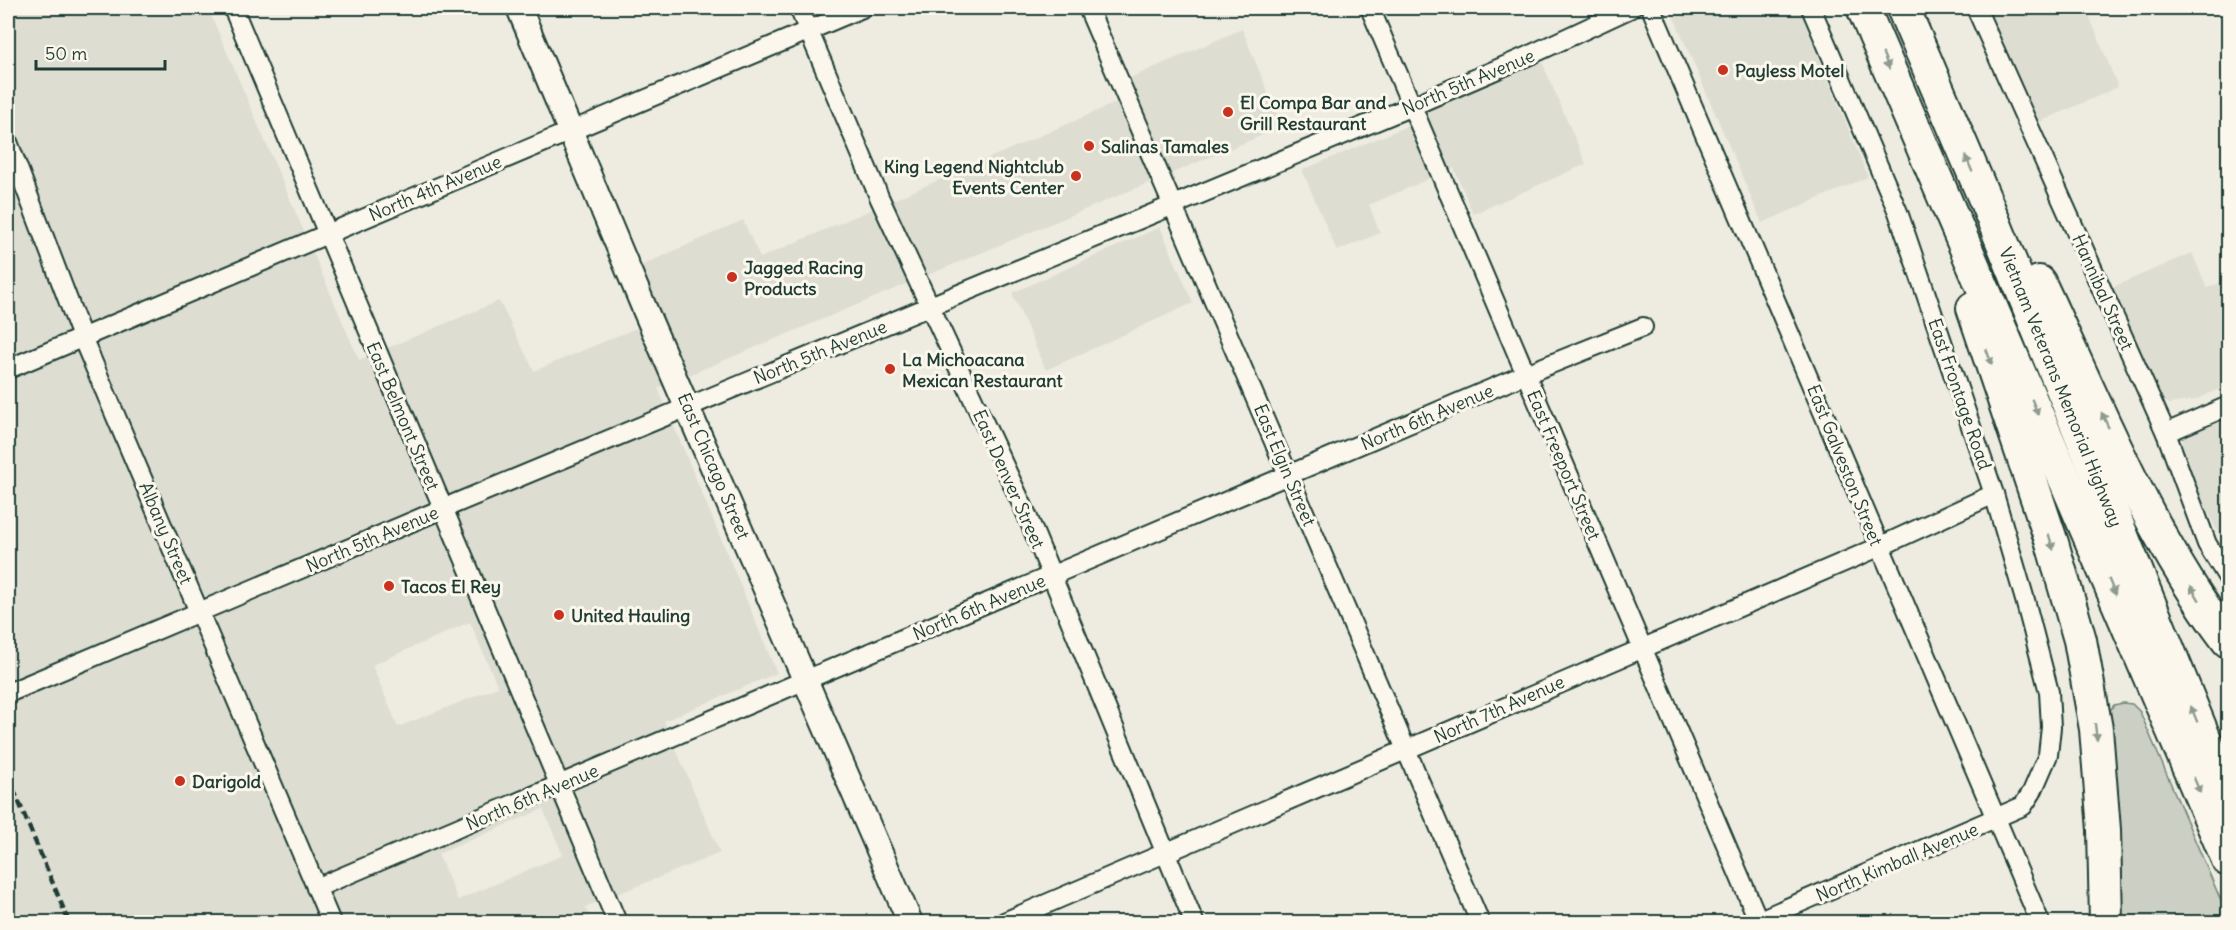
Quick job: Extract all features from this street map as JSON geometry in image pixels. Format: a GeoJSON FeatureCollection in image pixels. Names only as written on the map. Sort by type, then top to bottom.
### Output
{"type":"FeatureCollection","features":[{"type":"Feature","properties":{"kind":"highway"},"geometry":{"type":"LineString","coordinates":[[1863,8],[1936,180],[1973,308],[2052,543],[2080,640],[2096,729],[2104,830],[2106,922]]}},
{"type":"Feature","properties":{"kind":"highway","name":"Vietnam Veterans Memorial Highway"},"geometry":{"type":"LineString","coordinates":[[1903,8],[1986,202],[2222,782]]}},
{"type":"Feature","properties":{"kind":"highway","name":"Vietnam Veterans Memorial Highway"},"geometry":{"type":"LineString","coordinates":[[1936,180],[2229,860]]}},
{"type":"Feature","properties":{"kind":"highway"},"geometry":{"type":"LineString","coordinates":[[1986,202],[2038,279],[2140,495],[2173,557],[2229,641]]}},
{"type":"Feature","properties":{"kind":"street","name":"East Belmont Street"},"geometry":{"type":"LineString","coordinates":[[233,8],[617,922]]}},
{"type":"Feature","properties":{"kind":"street","name":"East Chicago Street"},"geometry":{"type":"LineString","coordinates":[[519,8],[645,310],[689,406],[910,922]]}},
{"type":"Feature","properties":{"kind":"street","name":"East Denver Street"},"geometry":{"type":"LineString","coordinates":[[799,8],[880,199],[1052,576],[1194,922]]}},
{"type":"Feature","properties":{"kind":"street","name":"North 4th Avenue"},"geometry":{"type":"LineString","coordinates":[[8,369],[862,8]]}},
{"type":"Feature","properties":{"kind":"street","name":"East Elgin Street"},"geometry":{"type":"LineString","coordinates":[[1088,8],[1480,922]]}},
{"type":"Feature","properties":{"kind":"street","name":"East Freeport Street"},"geometry":{"type":"LineString","coordinates":[[1370,8],[1758,922]]}},
{"type":"Feature","properties":{"kind":"street","name":"North 5th Avenue"},"geometry":{"type":"LineString","coordinates":[[8,693],[442,509],[1412,106],[1530,56],[1631,8]]}},
{"type":"Feature","properties":{"kind":"street","name":"East Galveston Street"},"geometry":{"type":"LineString","coordinates":[[1651,8],[2040,922]]}},
{"type":"Feature","properties":{"kind":"street","name":"East Frontage Road"},"geometry":{"type":"LineString","coordinates":[[1811,8],[1898,212],[1994,494],[2049,692],[2052,727],[2048,754],[2032,792]]}},
{"type":"Feature","properties":{"kind":"street","name":"Hannibal Street"},"geometry":{"type":"LineString","coordinates":[[1976,8],[2166,433],[2207,544],[2229,578]]}},
{"type":"Feature","properties":{"kind":"street","name":"Albany Street"},"geometry":{"type":"LineString","coordinates":[[8,142],[82,337],[331,922]]}},
{"type":"Feature","properties":{"kind":"street","name":"North 6th Avenue"},"geometry":{"type":"LineString","coordinates":[[316,888],[1526,374],[1643,327]]}},
{"type":"Feature","properties":{"kind":"street"},"geometry":{"type":"LineString","coordinates":[[2166,433],[2229,406]]}},
{"type":"Feature","properties":{"kind":"street","name":"North 7th Avenue"},"geometry":{"type":"LineString","coordinates":[[1004,922],[1879,547],[1994,494]]}},
{"type":"Feature","properties":{"kind":"street","name":"North Kimball Avenue"},"geometry":{"type":"LineString","coordinates":[[1758,922],[2023,806],[2032,792]]}},
{"type":"Feature","properties":{"kind":"shaded area"},"geometry":{"type":"Polygon","coordinates":[[[8,8],[208,8],[359,360],[499,301],[534,371],[660,318],[638,267],[743,220],[760,258],[1136,94],[1130,78],[1242,29],[1282,127],[658,388],[777,673],[664,721],[720,853],[585,907],[592,922],[8,922],[8,8]],[[470,622],[372,665],[398,727],[498,687],[470,622]],[[543,809],[438,854],[458,900],[563,855],[543,809]]]}},
{"type":"Feature","properties":{"kind":"shaded area"},"geometry":{"type":"Polygon","coordinates":[[[1670,8],[1799,8],[1868,177],[1762,223],[1670,8]]]}},
{"type":"Feature","properties":{"kind":"shaded area"},"geometry":{"type":"Polygon","coordinates":[[[1980,8],[2086,8],[2118,87],[2033,125],[1980,8]]]}},
{"type":"Feature","properties":{"kind":"shaded area"},"geometry":{"type":"Polygon","coordinates":[[[1541,60],[1586,164],[1473,214],[1454,168],[1369,205],[1380,233],[1337,251],[1302,170],[1403,128],[1430,108],[1541,60]]]}},
{"type":"Feature","properties":{"kind":"shaded area"},"geometry":{"type":"Polygon","coordinates":[[[1160,227],[1193,303],[1046,370],[1012,293],[1160,227]]]}},
{"type":"Feature","properties":{"kind":"shaded area"},"geometry":{"type":"Polygon","coordinates":[[[2192,253],[2207,288],[2228,280],[2228,385],[2195,400],[2169,404],[2158,399],[2106,290],[2192,253]]]}},
{"type":"Feature","properties":{"kind":"shaded area"},"geometry":{"type":"Polygon","coordinates":[[[2228,414],[2228,552],[2181,459],[2180,446],[2184,437],[2193,429],[2228,414]]]}},
{"type":"Feature","properties":{"kind":"shaded area"},"geometry":{"type":"Polygon","coordinates":[[[2132,704],[2140,712],[2228,917],[2228,922],[2123,922],[2107,715],[2114,705],[2132,704]]]}},
{"type":"Feature","properties":{"kind":"railway"},"geometry":{"type":"LineString","coordinates":[[8,776],[69,922]]}},
{"type":"Feature","properties":{"kind":"place","name":"Payless Motel"},"geometry":{"type":"Point","coordinates":[1723,70]}},
{"type":"Feature","properties":{"kind":"place","name":"El Compa Bar and Grill Restaurant"},"geometry":{"type":"Point","coordinates":[1228,112]}},
{"type":"Feature","properties":{"kind":"place","name":"Salinas Tamales"},"geometry":{"type":"Point","coordinates":[1089,146]}},
{"type":"Feature","properties":{"kind":"place","name":"King Legend Nightclub Events Center"},"geometry":{"type":"Point","coordinates":[1076,176]}},
{"type":"Feature","properties":{"kind":"place","name":"Jagged Racing Products"},"geometry":{"type":"Point","coordinates":[732,277]}},
{"type":"Feature","properties":{"kind":"place","name":"La Michoacana Mexican Restaurant"},"geometry":{"type":"Point","coordinates":[890,369]}},
{"type":"Feature","properties":{"kind":"place","name":"Tacos El Rey"},"geometry":{"type":"Point","coordinates":[389,586]}},
{"type":"Feature","properties":{"kind":"place","name":"United Hauling"},"geometry":{"type":"Point","coordinates":[559,615]}},
{"type":"Feature","properties":{"kind":"place","name":"Darigold"},"geometry":{"type":"Point","coordinates":[180,781]}}]}
